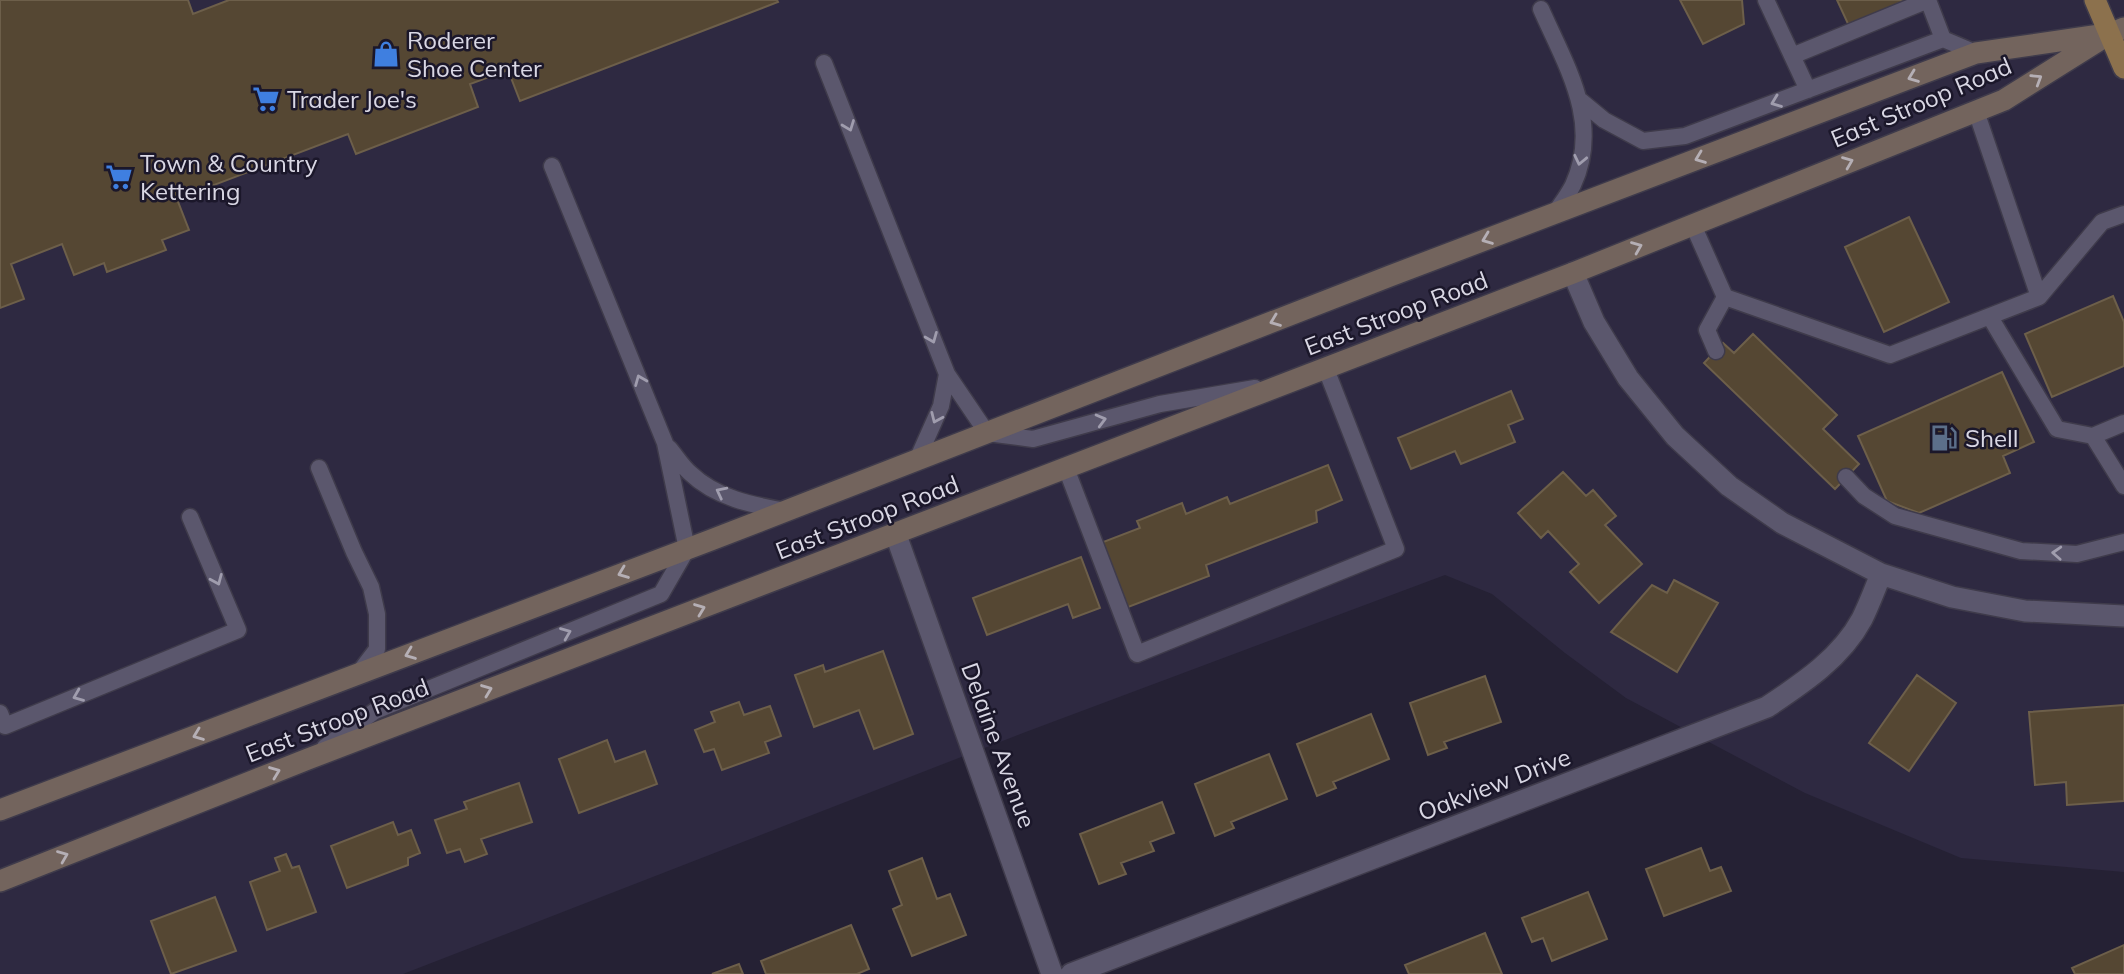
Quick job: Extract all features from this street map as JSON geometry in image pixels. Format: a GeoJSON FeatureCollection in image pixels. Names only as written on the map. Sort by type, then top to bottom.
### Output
{"type":"FeatureCollection","features":[{"type":"Feature","properties":{"kind":"main road"},"geometry":{"type":"LineString","coordinates":[[2095,0],[2117,31],[2124,68]]}},
{"type":"Feature","properties":{"kind":"main road","name":"East Stroop Road"},"geometry":{"type":"LineString","coordinates":[[0,810],[1976,53],[2117,31]]}},
{"type":"Feature","properties":{"kind":"main road","name":"East Stroop Road"},"geometry":{"type":"LineString","coordinates":[[0,881],[308,759],[896,535],[1693,225],[2004,100],[2117,31]]}},
{"type":"Feature","properties":{"kind":"street"},"geometry":{"type":"LineString","coordinates":[[1573,273],[1594,322],[1628,378],[1675,436],[1729,486],[1782,523],[1881,574],[1952,597],[2025,611],[2124,616]]}},
{"type":"Feature","properties":{"kind":"street","name":"Delaine Avenue"},"geometry":{"type":"LineString","coordinates":[[896,535],[1052,974]]}},
{"type":"Feature","properties":{"kind":"street","name":"Oakview Drive"},"geometry":{"type":"LineString","coordinates":[[1071,974],[1767,707],[1810,679],[1842,647],[1861,620],[1881,574]]}},
{"type":"Feature","properties":{"kind":"lane"},"geometry":{"type":"LineString","coordinates":[[1766,0],[1808,90]]}},
{"type":"Feature","properties":{"kind":"lane"},"geometry":{"type":"LineString","coordinates":[[1792,56],[1928,0],[1943,39]]}},
{"type":"Feature","properties":{"kind":"lane"},"geometry":{"type":"LineString","coordinates":[[1541,9],[1581,101],[1584,133],[1581,161],[1572,186],[1555,213]]}},
{"type":"Feature","properties":{"kind":"lane"},"geometry":{"type":"LineString","coordinates":[[1581,101],[1604,120],[1643,141],[1685,136],[1943,39],[1976,53]]}},
{"type":"Feature","properties":{"kind":"lane"},"geometry":{"type":"LineString","coordinates":[[824,63],[947,374],[987,433],[1033,439],[1160,404],[1286,383]]}},
{"type":"Feature","properties":{"kind":"lane"},"geometry":{"type":"LineString","coordinates":[[1976,111],[2039,297]]}},
{"type":"Feature","properties":{"kind":"lane"},"geometry":{"type":"LineString","coordinates":[[308,759],[375,711],[661,594],[687,549],[665,443],[552,166]]}},
{"type":"Feature","properties":{"kind":"lane"},"geometry":{"type":"LineString","coordinates":[[1693,225],[1725,297],[1890,355],[2039,297],[2102,222],[2124,214]]}},
{"type":"Feature","properties":{"kind":"lane"},"geometry":{"type":"LineString","coordinates":[[1716,351],[1707,330],[1725,297]]}},
{"type":"Feature","properties":{"kind":"lane"},"geometry":{"type":"LineString","coordinates":[[1990,317],[2057,429],[2093,436],[2124,423]]}},
{"type":"Feature","properties":{"kind":"lane"},"geometry":{"type":"LineString","coordinates":[[1066,468],[1137,654],[1396,549],[1326,369]]}},
{"type":"Feature","properties":{"kind":"lane"},"geometry":{"type":"LineString","coordinates":[[917,460],[942,406],[947,374]]}},
{"type":"Feature","properties":{"kind":"lane"},"geometry":{"type":"LineString","coordinates":[[2093,436],[2124,486]]}},
{"type":"Feature","properties":{"kind":"lane"},"geometry":{"type":"LineString","coordinates":[[665,443],[690,474],[716,491],[745,504],[786,511]]}},
{"type":"Feature","properties":{"kind":"lane"},"geometry":{"type":"LineString","coordinates":[[319,468],[371,587],[377,614],[377,649],[358,674]]}},
{"type":"Feature","properties":{"kind":"lane"},"geometry":{"type":"LineString","coordinates":[[1846,477],[1864,496],[1895,516],[2021,551],[2077,554],[2124,542]]}},
{"type":"Feature","properties":{"kind":"lane"},"geometry":{"type":"LineString","coordinates":[[0,713],[5,726],[237,630],[190,517]]}},
{"type":"Feature","properties":{"kind":"shaded area"},"geometry":{"type":"Polygon","coordinates":[[[0,0],[2124,0],[2124,872],[1961,858],[1805,793],[1626,698],[1492,594],[1445,575],[1023,733],[403,974],[0,974],[0,0]]]}},
{"type":"Feature","properties":{"kind":"building","name":"Town & Country Kettering"},"geometry":{"type":"Polygon","coordinates":[[[0,0],[188,0],[193,14],[229,0],[778,2],[520,101],[508,70],[470,84],[478,107],[356,154],[348,134],[177,199],[189,230],[162,240],[166,250],[107,272],[104,263],[74,275],[62,244],[11,264],[24,299],[0,308],[0,0]]]}},
{"type":"Feature","properties":{"kind":"building"},"geometry":{"type":"Polygon","coordinates":[[[1680,0],[1742,0],[1744,24],[1703,44],[1680,0]]]}},
{"type":"Feature","properties":{"kind":"building"},"geometry":{"type":"Polygon","coordinates":[[[1837,0],[1906,0],[1849,26],[1837,0]]]}},
{"type":"Feature","properties":{"kind":"building"},"geometry":{"type":"Polygon","coordinates":[[[1909,217],[1949,302],[1884,332],[1845,247],[1909,217]]]}},
{"type":"Feature","properties":{"kind":"building"},"geometry":{"type":"Polygon","coordinates":[[[2113,296],[2124,322],[2124,366],[2052,397],[2025,334],[2113,296]]]}},
{"type":"Feature","properties":{"kind":"building"},"geometry":{"type":"Polygon","coordinates":[[[1753,334],[1837,415],[1823,429],[1859,464],[1835,489],[1704,363],[1723,343],[1734,353],[1753,334]]]}},
{"type":"Feature","properties":{"kind":"building"},"geometry":{"type":"Polygon","coordinates":[[[2002,372],[2034,442],[2003,456],[2010,473],[1919,513],[1887,501],[1858,436],[2002,372]]]}},
{"type":"Feature","properties":{"kind":"building"},"geometry":{"type":"Polygon","coordinates":[[[1511,391],[1523,419],[1508,425],[1515,442],[1461,464],[1455,451],[1411,469],[1398,438],[1511,391]]]}},
{"type":"Feature","properties":{"kind":"building"},"geometry":{"type":"Polygon","coordinates":[[[1328,465],[1342,500],[1316,511],[1317,522],[1206,565],[1209,576],[1123,609],[1098,544],[1140,528],[1137,521],[1182,503],[1186,514],[1227,497],[1230,504],[1328,465]]]}},
{"type":"Feature","properties":{"kind":"building"},"geometry":{"type":"Polygon","coordinates":[[[1563,472],[1586,496],[1593,490],[1616,516],[1605,525],[1642,564],[1599,603],[1570,572],[1579,564],[1548,531],[1541,538],[1518,513],[1563,472]]]}},
{"type":"Feature","properties":{"kind":"building"},"geometry":{"type":"Polygon","coordinates":[[[1081,557],[1100,608],[1073,618],[1068,604],[987,635],[973,598],[1081,557]]]}},
{"type":"Feature","properties":{"kind":"building"},"geometry":{"type":"Polygon","coordinates":[[[1674,580],[1718,603],[1677,672],[1611,632],[1652,585],[1667,593],[1674,580]]]}},
{"type":"Feature","properties":{"kind":"building"},"geometry":{"type":"Polygon","coordinates":[[[883,651],[913,734],[874,749],[859,710],[814,727],[795,675],[823,665],[825,672],[883,651]]]}},
{"type":"Feature","properties":{"kind":"building"},"geometry":{"type":"Polygon","coordinates":[[[1917,675],[1956,703],[1909,771],[1869,743],[1917,675]]]}},
{"type":"Feature","properties":{"kind":"building"},"geometry":{"type":"Polygon","coordinates":[[[1485,676],[1501,722],[1444,742],[1447,748],[1428,755],[1410,703],[1485,676]]]}},
{"type":"Feature","properties":{"kind":"building"},"geometry":{"type":"Polygon","coordinates":[[[739,702],[744,715],[770,706],[781,736],[765,742],[769,753],[722,770],[714,749],[704,752],[695,730],[715,722],[711,712],[739,702]]]}},
{"type":"Feature","properties":{"kind":"building"},"geometry":{"type":"Polygon","coordinates":[[[2124,705],[2124,801],[2067,805],[2066,782],[2035,785],[2029,712],[2124,705]]]}},
{"type":"Feature","properties":{"kind":"building"},"geometry":{"type":"Polygon","coordinates":[[[1371,714],[1389,759],[1333,782],[1336,788],[1317,796],[1297,744],[1371,714]]]}},
{"type":"Feature","properties":{"kind":"building"},"geometry":{"type":"Polygon","coordinates":[[[607,740],[615,762],[645,751],[657,784],[579,813],[559,759],[607,740]]]}},
{"type":"Feature","properties":{"kind":"building"},"geometry":{"type":"Polygon","coordinates":[[[1269,754],[1287,799],[1231,822],[1234,828],[1215,836],[1195,784],[1269,754]]]}},
{"type":"Feature","properties":{"kind":"building"},"geometry":{"type":"Polygon","coordinates":[[[519,783],[532,822],[481,839],[487,854],[465,862],[460,849],[447,853],[435,820],[467,809],[464,802],[519,783]]]}},
{"type":"Feature","properties":{"kind":"building"},"geometry":{"type":"Polygon","coordinates":[[[1162,802],[1174,833],[1150,842],[1154,851],[1121,863],[1126,874],[1099,884],[1080,834],[1162,802]]]}},
{"type":"Feature","properties":{"kind":"building"},"geometry":{"type":"Polygon","coordinates":[[[393,822],[398,835],[411,830],[420,853],[408,858],[408,865],[347,888],[331,846],[393,822]]]}},
{"type":"Feature","properties":{"kind":"building"},"geometry":{"type":"Polygon","coordinates":[[[1701,848],[1710,871],[1721,867],[1731,891],[1664,916],[1646,869],[1701,848]]]}},
{"type":"Feature","properties":{"kind":"building"},"geometry":{"type":"Polygon","coordinates":[[[286,854],[292,868],[299,866],[316,912],[267,930],[250,882],[280,871],[275,858],[286,854]]]}},
{"type":"Feature","properties":{"kind":"building"},"geometry":{"type":"Polygon","coordinates":[[[922,858],[937,899],[950,894],[966,935],[912,956],[893,909],[902,905],[889,871],[922,858]]]}},
{"type":"Feature","properties":{"kind":"building"},"geometry":{"type":"Polygon","coordinates":[[[1588,892],[1607,939],[1552,961],[1543,938],[1532,942],[1522,918],[1588,892]]]}},
{"type":"Feature","properties":{"kind":"building"},"geometry":{"type":"Polygon","coordinates":[[[215,897],[236,951],[171,974],[151,921],[215,897]]]}},
{"type":"Feature","properties":{"kind":"building"},"geometry":{"type":"Polygon","coordinates":[[[851,925],[869,969],[857,974],[766,974],[761,961],[851,925]]]}},
{"type":"Feature","properties":{"kind":"building"},"geometry":{"type":"Polygon","coordinates":[[[1485,933],[1502,974],[1409,974],[1405,965],[1485,933]]]}},
{"type":"Feature","properties":{"kind":"building"},"geometry":{"type":"Polygon","coordinates":[[[2124,945],[2124,974],[2075,974],[2072,968],[2124,945]]]}},
{"type":"Feature","properties":{"kind":"building"},"geometry":{"type":"Polygon","coordinates":[[[739,964],[743,974],[712,974],[739,964]]]}},
{"type":"Feature","properties":{"kind":"place","name":"Roderer Shoe Center"},"geometry":{"type":"Point","coordinates":[386,54]}},
{"type":"Feature","properties":{"kind":"place","name":"Trader Joe's"},"geometry":{"type":"Point","coordinates":[266,99]}},
{"type":"Feature","properties":{"kind":"place","name":"Town & Country Kettering"},"geometry":{"type":"Point","coordinates":[119,177]}},
{"type":"Feature","properties":{"kind":"place","name":"Shell"},"geometry":{"type":"Point","coordinates":[1944,438]}}]}
